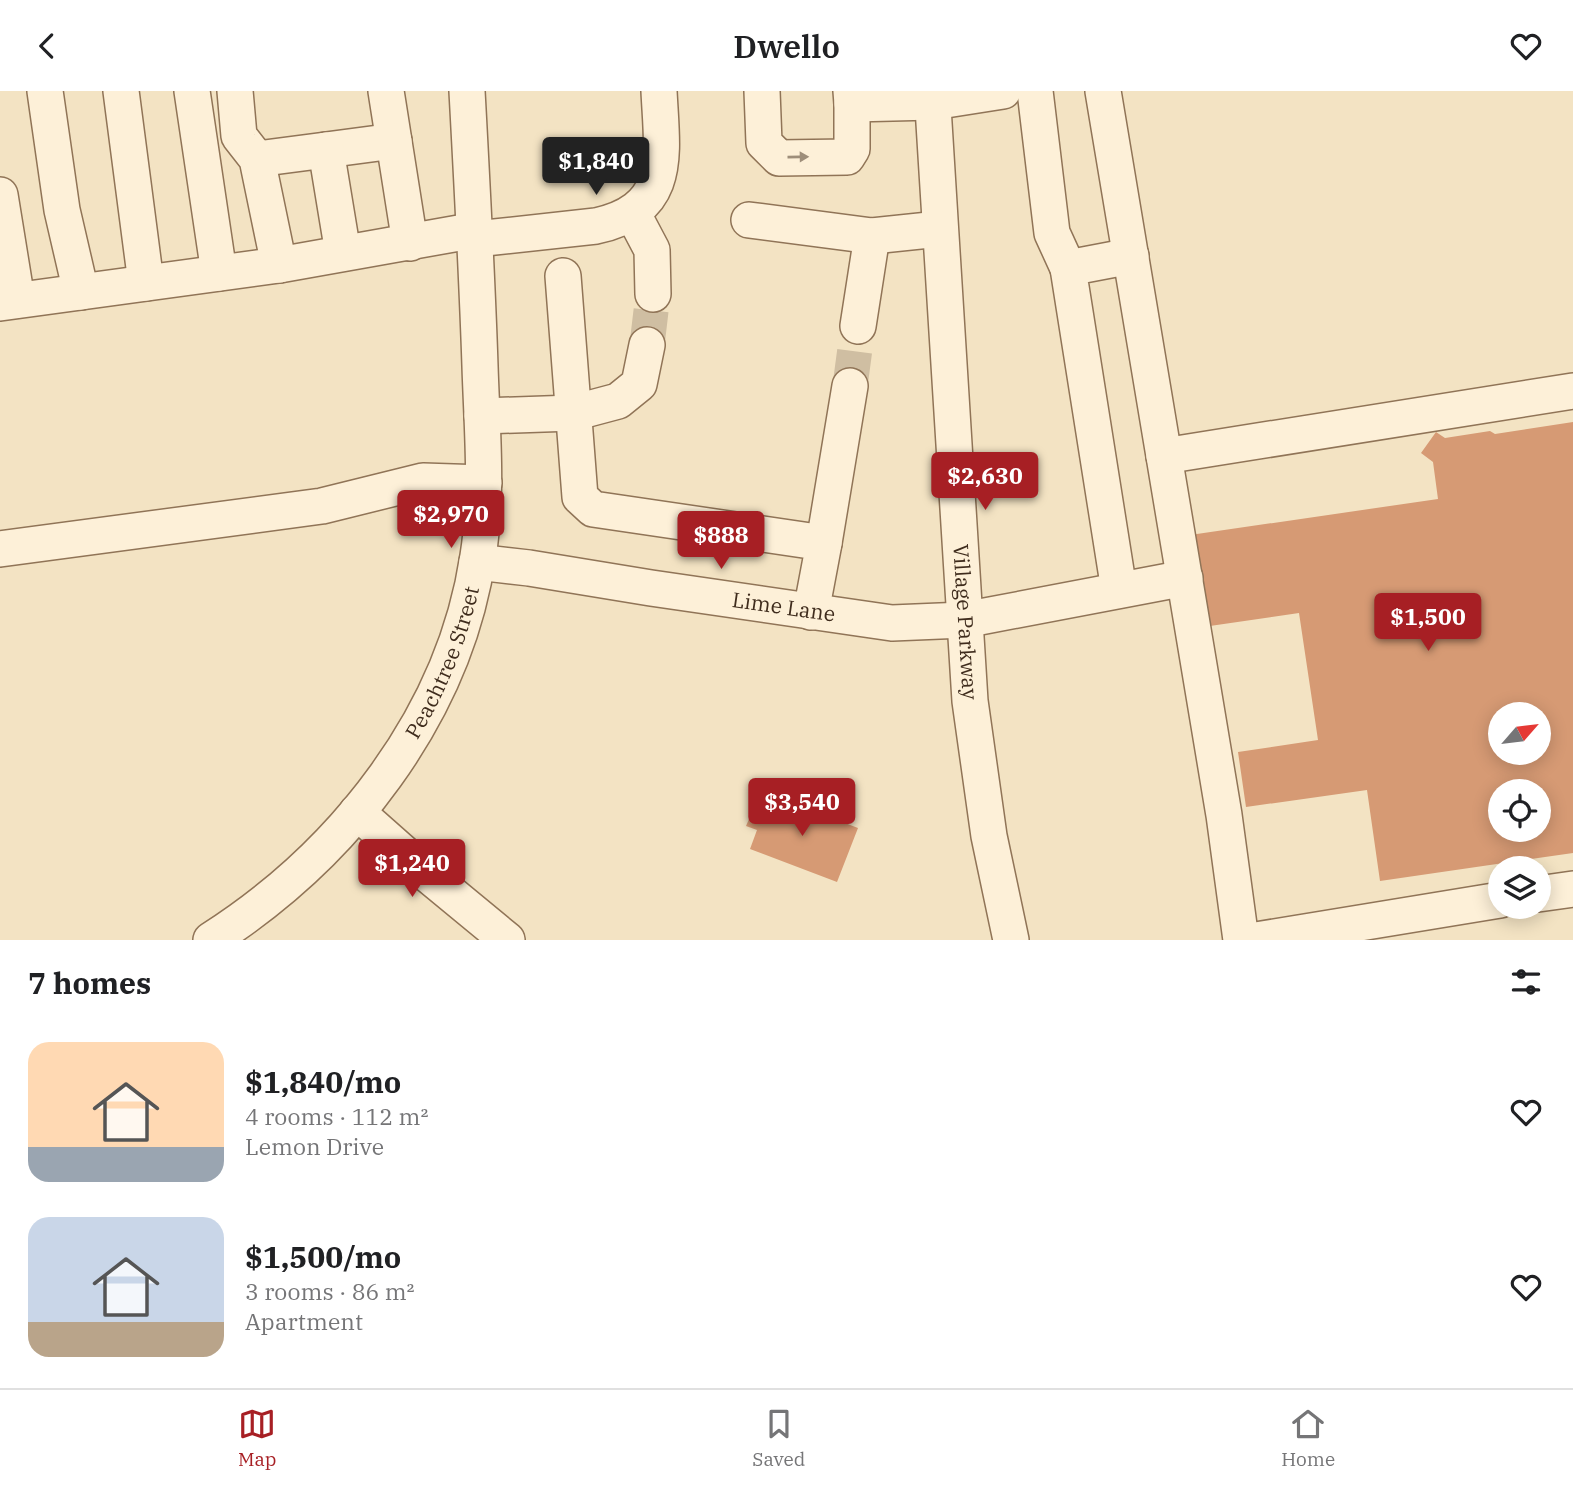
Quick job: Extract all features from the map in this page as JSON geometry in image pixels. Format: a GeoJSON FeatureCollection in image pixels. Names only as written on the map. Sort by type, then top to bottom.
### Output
{"type":"FeatureCollection","features":[{"type":"Feature","properties":{"kind":"street"},"geometry":{"type":"LineString","coordinates":[[45,91],[62,210],[81,292]]}},
{"type":"Feature","properties":{"kind":"street"},"geometry":{"type":"LineString","coordinates":[[121,91],[146,283]]}},
{"type":"Feature","properties":{"kind":"street"},"geometry":{"type":"LineString","coordinates":[[192,91],[219,273]]}},
{"type":"Feature","properties":{"kind":"street"},"geometry":{"type":"LineString","coordinates":[[235,91],[239,136],[257,159],[279,265]]}},
{"type":"Feature","properties":{"kind":"street"},"geometry":{"type":"LineString","coordinates":[[386,91],[410,243]]}},
{"type":"Feature","properties":{"kind":"street","name":"Peachtree Street"},"geometry":{"type":"LineString","coordinates":[[211,940],[278,892],[309,864],[357,812],[390,769],[432,700],[461,629],[477,562],[484,483],[476,235],[467,91]]}},
{"type":"Feature","properties":{"kind":"street"},"geometry":{"type":"LineString","coordinates":[[0,195],[8,301],[279,265],[410,243],[596,226],[616,222],[633,214],[647,201],[657,183],[661,138],[659,91]]}},
{"type":"Feature","properties":{"kind":"street"},"geometry":{"type":"LineString","coordinates":[[762,91],[764,143],[779,157],[847,157],[852,149],[852,97],[933,96],[1003,91]]}},
{"type":"Feature","properties":{"kind":"street"},"geometry":{"type":"LineString","coordinates":[[1035,91],[1052,233],[1068,268],[1119,590]]}},
{"type":"Feature","properties":{"kind":"street"},"geometry":{"type":"LineString","coordinates":[[1103,91],[1224,815],[1241,940]]}},
{"type":"Feature","properties":{"kind":"street","name":"Village Parkway"},"geometry":{"type":"LineString","coordinates":[[933,96],[964,619],[975,747],[997,879],[1011,940]]}},
{"type":"Feature","properties":{"kind":"street"},"geometry":{"type":"LineString","coordinates":[[257,159],[394,141]]}},
{"type":"Feature","properties":{"kind":"street"},"geometry":{"type":"LineString","coordinates":[[326,151],[343,253]]}},
{"type":"Feature","properties":{"kind":"street"},"geometry":{"type":"LineString","coordinates":[[633,214],[652,250],[653,294]]}},
{"type":"Feature","properties":{"kind":"street"},"geometry":{"type":"LineString","coordinates":[[749,220],[872,236],[940,229]]}},
{"type":"Feature","properties":{"kind":"street"},"geometry":{"type":"LineString","coordinates":[[858,326],[872,236]]}},
{"type":"Feature","properties":{"kind":"street"},"geometry":{"type":"LineString","coordinates":[[1068,268],[1131,256]]}},
{"type":"Feature","properties":{"kind":"street"},"geometry":{"type":"LineString","coordinates":[[563,276],[580,497],[593,509],[824,543]]}},
{"type":"Feature","properties":{"kind":"street"},"geometry":{"type":"LineString","coordinates":[[482,416],[573,412],[618,401],[639,384],[647,345]]}},
{"type":"Feature","properties":{"kind":"street"},"geometry":{"type":"LineString","coordinates":[[811,612],[850,386]]}},
{"type":"Feature","properties":{"kind":"street"},"geometry":{"type":"LineString","coordinates":[[1164,456],[1573,391]]}},
{"type":"Feature","properties":{"kind":"street"},"geometry":{"type":"LineString","coordinates":[[0,549],[322,506],[423,481],[484,483]]}},
{"type":"Feature","properties":{"kind":"street","name":"Lime Lane"},"geometry":{"type":"LineString","coordinates":[[477,562],[892,624],[964,619],[1185,578]]}},
{"type":"Feature","properties":{"kind":"street"},"geometry":{"type":"LineString","coordinates":[[357,812],[508,940]]}},
{"type":"Feature","properties":{"kind":"street"},"geometry":{"type":"LineString","coordinates":[[1551,892],[1573,889]]}},
{"type":"Feature","properties":{"kind":"street"},"geometry":{"type":"LineString","coordinates":[[1256,940],[1488,902]]}},
{"type":"Feature","properties":{"kind":"building"},"geometry":{"type":"Polygon","coordinates":[[[1573,422],[1573,853],[1551,856],[1488,856],[1488,865],[1380,881],[1367,790],[1246,807],[1238,752],[1318,740],[1299,613],[1203,627],[1190,535],[1438,499],[1433,462],[1421,453],[1436,432],[1445,438],[1490,431],[1495,434],[1573,422]]]}},
{"type":"Feature","properties":{"kind":"building"},"geometry":{"type":"Polygon","coordinates":[[[772,795],[858,828],[837,882],[750,849],[757,830],[746,826],[753,810],[765,815],[772,795]]]}},
{"type":"Feature","properties":{"kind":"tunnel"},"geometry":{"type":"LineString","coordinates":[[647,345],[653,294]]}},
{"type":"Feature","properties":{"kind":"tunnel"},"geometry":{"type":"LineString","coordinates":[[850,386],[858,326]]}}]}
